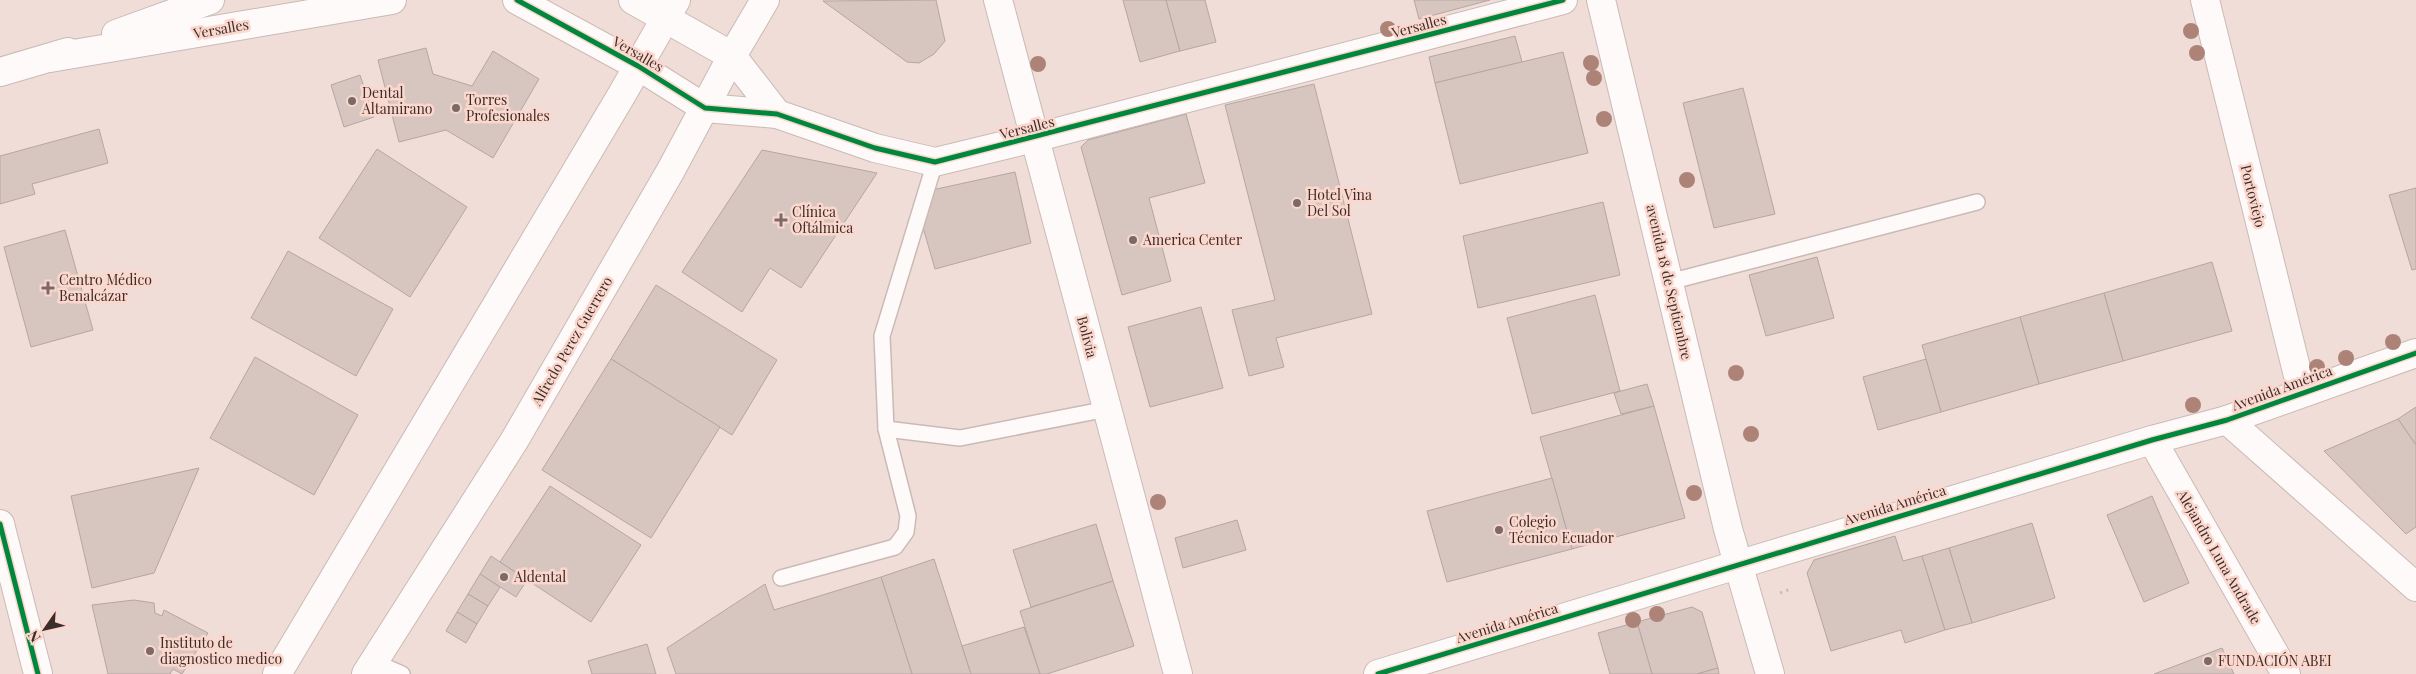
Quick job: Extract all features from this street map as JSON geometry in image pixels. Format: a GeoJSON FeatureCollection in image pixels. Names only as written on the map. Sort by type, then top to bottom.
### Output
{"type":"FeatureCollection","features":[{"type":"Feature","properties":{"kind":"street","name":"Versalles"},"geometry":{"type":"LineString","coordinates":[[0,72],[50,58],[210,0]]}},
{"type":"Feature","properties":{"kind":"street","name":"Versalles"},"geometry":{"type":"LineString","coordinates":[[50,58],[392,0]]}},
{"type":"Feature","properties":{"kind":"street","name":"Versalles"},"geometry":{"type":"LineString","coordinates":[[518,0],[638,66],[705,108],[777,114],[875,148],[935,162],[1563,0]]}},
{"type":"Feature","properties":{"kind":"street"},"geometry":{"type":"LineString","coordinates":[[633,0],[670,9],[732,56],[777,114]]}},
{"type":"Feature","properties":{"kind":"street","name":"Alfredo Perez Guerrero"},"geometry":{"type":"LineString","coordinates":[[370,668],[514,441],[671,170],[732,56],[765,0]]}},
{"type":"Feature","properties":{"kind":"street","name":"Bolivia"},"geometry":{"type":"LineString","coordinates":[[998,0],[1178,674]]}},
{"type":"Feature","properties":{"kind":"street","name":"avenida 18 de Septiembre"},"geometry":{"type":"LineString","coordinates":[[1601,0],[1737,565],[1770,674]]}},
{"type":"Feature","properties":{"kind":"street","name":"Portoviejo"},"geometry":{"type":"LineString","coordinates":[[2205,0],[2302,392]]}},
{"type":"Feature","properties":{"kind":"street"},"geometry":{"type":"LineString","coordinates":[[277,674],[670,9]]}},
{"type":"Feature","properties":{"kind":"street","name":"Avenida América"},"geometry":{"type":"LineString","coordinates":[[1378,674],[2152,440],[2226,420],[2302,392],[2416,354]]}},
{"type":"Feature","properties":{"kind":"street"},"geometry":{"type":"LineString","coordinates":[[2226,420],[2416,587]]}},
{"type":"Feature","properties":{"kind":"street","name":"Alejandro Luna Andrade"},"geometry":{"type":"LineString","coordinates":[[2152,440],[2286,674]]}},
{"type":"Feature","properties":{"kind":"street"},"geometry":{"type":"LineString","coordinates":[[0,524],[38,674]]}},
{"type":"Feature","properties":{"kind":"lane"},"geometry":{"type":"LineString","coordinates":[[781,578],[895,547],[906,532],[908,516],[886,429],[882,336],[935,162]]}},
{"type":"Feature","properties":{"kind":"lane"},"geometry":{"type":"LineString","coordinates":[[1669,282],[1977,202]]}},
{"type":"Feature","properties":{"kind":"lane"},"geometry":{"type":"LineString","coordinates":[[886,429],[960,438],[1107,409]]}},
{"type":"Feature","properties":{"kind":"lane"},"geometry":{"type":"LineString","coordinates":[[370,668],[402,674]]}},
{"type":"Feature","properties":{"kind":"path"},"geometry":{"type":"LineString","coordinates":[[1777,594],[1792,589]]}},
{"type":"Feature","properties":{"kind":"building"},"geometry":{"type":"Polygon","coordinates":[[[936,0],[945,41],[934,54],[919,63],[907,62],[823,1],[936,0]]]}},
{"type":"Feature","properties":{"kind":"building"},"geometry":{"type":"Polygon","coordinates":[[[1123,0],[1166,0],[1180,51],[1140,62],[1123,0]]]}},
{"type":"Feature","properties":{"kind":"building"},"geometry":{"type":"Polygon","coordinates":[[[1166,0],[1205,0],[1216,42],[1180,51],[1166,0]]]}},
{"type":"Feature","properties":{"kind":"building"},"geometry":{"type":"Polygon","coordinates":[[[1414,0],[1490,0],[1419,19],[1414,0]]]}},
{"type":"Feature","properties":{"kind":"building"},"geometry":{"type":"Polygon","coordinates":[[[1515,36],[1522,62],[1435,83],[1429,57],[1515,36]]]}},
{"type":"Feature","properties":{"kind":"building","name":"Torres Profesionales"},"geometry":{"type":"Polygon","coordinates":[[[426,48],[433,74],[472,86],[493,51],[539,79],[493,158],[446,130],[399,142],[378,60],[426,48]]]}},
{"type":"Feature","properties":{"kind":"building"},"geometry":{"type":"Polygon","coordinates":[[[1563,52],[1588,153],[1460,184],[1435,83],[1563,52]]]}},
{"type":"Feature","properties":{"kind":"building","name":"Dental Altamirano"},"geometry":{"type":"Polygon","coordinates":[[[360,75],[374,117],[344,127],[331,85],[360,75]]]}},
{"type":"Feature","properties":{"kind":"building","name":"Hotel Vina Del Sol"},"geometry":{"type":"Polygon","coordinates":[[[1314,84],[1372,314],[1276,338],[1284,367],[1249,376],[1232,310],[1275,300],[1225,105],[1314,84]]]}},
{"type":"Feature","properties":{"kind":"building"},"geometry":{"type":"Polygon","coordinates":[[[1743,88],[1775,214],[1714,228],[1683,103],[1743,88]]]}},
{"type":"Feature","properties":{"kind":"building","name":"America Center"},"geometry":{"type":"Polygon","coordinates":[[[1186,114],[1205,183],[1149,198],[1171,281],[1122,295],[1081,147],[1088,140],[1186,114]]]}},
{"type":"Feature","properties":{"kind":"building"},"geometry":{"type":"Polygon","coordinates":[[[99,129],[108,163],[32,184],[35,194],[0,204],[0,156],[99,129]]]}},
{"type":"Feature","properties":{"kind":"building"},"geometry":{"type":"Polygon","coordinates":[[[377,149],[467,207],[410,297],[319,238],[377,149]]]}},
{"type":"Feature","properties":{"kind":"building","name":"Clínica Oftálmica"},"geometry":{"type":"Polygon","coordinates":[[[762,150],[877,173],[801,288],[770,268],[742,312],[682,272],[762,150]]]}},
{"type":"Feature","properties":{"kind":"building"},"geometry":{"type":"Polygon","coordinates":[[[1015,172],[1031,243],[935,269],[922,224],[932,190],[1015,172]]]}},
{"type":"Feature","properties":{"kind":"building"},"geometry":{"type":"Polygon","coordinates":[[[2416,188],[2416,269],[2412,270],[2389,195],[2416,188]]]}},
{"type":"Feature","properties":{"kind":"building"},"geometry":{"type":"Polygon","coordinates":[[[1603,202],[1620,275],[1478,308],[1463,236],[1603,202]]]}},
{"type":"Feature","properties":{"kind":"building","name":"Centro Médico Benalcázar"},"geometry":{"type":"Polygon","coordinates":[[[65,230],[93,330],[31,347],[4,247],[65,230]]]}},
{"type":"Feature","properties":{"kind":"building"},"geometry":{"type":"Polygon","coordinates":[[[288,251],[393,309],[356,376],[251,318],[288,251]]]}},
{"type":"Feature","properties":{"kind":"building"},"geometry":{"type":"Polygon","coordinates":[[[1817,257],[1834,318],[1766,336],[1749,275],[1817,257]]]}},
{"type":"Feature","properties":{"kind":"building"},"geometry":{"type":"Polygon","coordinates":[[[2212,262],[2232,331],[2123,361],[2104,293],[2212,262]]]}},
{"type":"Feature","properties":{"kind":"building"},"geometry":{"type":"Polygon","coordinates":[[[656,285],[777,360],[732,435],[611,359],[656,285]]]}},
{"type":"Feature","properties":{"kind":"building"},"geometry":{"type":"Polygon","coordinates":[[[2104,293],[2123,361],[2039,384],[2020,317],[2104,293]]]}},
{"type":"Feature","properties":{"kind":"building"},"geometry":{"type":"Polygon","coordinates":[[[1595,295],[1620,391],[1532,414],[1507,318],[1595,295]]]}},
{"type":"Feature","properties":{"kind":"building"},"geometry":{"type":"Polygon","coordinates":[[[1201,307],[1223,388],[1150,407],[1128,327],[1201,307]]]}},
{"type":"Feature","properties":{"kind":"building"},"geometry":{"type":"Polygon","coordinates":[[[2020,317],[2039,384],[1941,412],[1922,345],[2020,317]]]}},
{"type":"Feature","properties":{"kind":"building"},"geometry":{"type":"Polygon","coordinates":[[[255,357],[358,415],[314,495],[210,438],[255,357]]]}},
{"type":"Feature","properties":{"kind":"building"},"geometry":{"type":"Polygon","coordinates":[[[611,359],[720,427],[651,538],[542,470],[611,359]]]}},
{"type":"Feature","properties":{"kind":"building"},"geometry":{"type":"Polygon","coordinates":[[[1926,359],[1941,412],[1878,430],[1863,377],[1926,359]]]}},
{"type":"Feature","properties":{"kind":"building"},"geometry":{"type":"Polygon","coordinates":[[[1647,384],[1654,406],[1621,414],[1614,393],[1647,384]]]}},
{"type":"Feature","properties":{"kind":"building"},"geometry":{"type":"Polygon","coordinates":[[[1654,406],[1685,518],[1572,549],[1540,437],[1654,406]]]}},
{"type":"Feature","properties":{"kind":"building"},"geometry":{"type":"Polygon","coordinates":[[[2416,407],[2416,445],[2398,419],[2416,407]]]}},
{"type":"Feature","properties":{"kind":"building"},"geometry":{"type":"Polygon","coordinates":[[[2398,419],[2416,445],[2416,527],[2406,534],[2324,451],[2398,419]]]}},
{"type":"Feature","properties":{"kind":"building"},"geometry":{"type":"Polygon","coordinates":[[[199,468],[154,573],[92,588],[71,496],[199,468]]]}},
{"type":"Feature","properties":{"kind":"building","name":"Colegio Técnico Ecuador"},"geometry":{"type":"Polygon","coordinates":[[[1552,478],[1572,549],[1447,582],[1427,511],[1552,478]]]}},
{"type":"Feature","properties":{"kind":"building"},"geometry":{"type":"Polygon","coordinates":[[[550,486],[641,545],[591,622],[500,562],[550,486]]]}},
{"type":"Feature","properties":{"kind":"building"},"geometry":{"type":"Polygon","coordinates":[[[2152,496],[2189,583],[2144,602],[2107,515],[2152,496]]]}},
{"type":"Feature","properties":{"kind":"building"},"geometry":{"type":"Polygon","coordinates":[[[1237,520],[1246,550],[1183,568],[1175,538],[1237,520]]]}},
{"type":"Feature","properties":{"kind":"building"},"geometry":{"type":"Polygon","coordinates":[[[2032,523],[2055,598],[1972,623],[1949,548],[2032,523]]]}},
{"type":"Feature","properties":{"kind":"building"},"geometry":{"type":"Polygon","coordinates":[[[1096,524],[1113,581],[1031,607],[1013,550],[1096,524]]]}},
{"type":"Feature","properties":{"kind":"building"},"geometry":{"type":"Polygon","coordinates":[[[1895,536],[1903,561],[1922,556],[1945,630],[1905,643],[1901,630],[1831,651],[1807,573],[1814,560],[1895,536]]]}},
{"type":"Feature","properties":{"kind":"building"},"geometry":{"type":"Polygon","coordinates":[[[1949,548],[1972,623],[1945,630],[1922,556],[1949,548]]]}},
{"type":"Feature","properties":{"kind":"building","name":"Aldental"},"geometry":{"type":"Polygon","coordinates":[[[491,556],[527,580],[516,597],[480,574],[491,556]]]}},
{"type":"Feature","properties":{"kind":"building"},"geometry":{"type":"Polygon","coordinates":[[[934,559],[971,674],[912,674],[881,577],[934,559]]]}},
{"type":"Feature","properties":{"kind":"building"},"geometry":{"type":"Polygon","coordinates":[[[480,574],[500,587],[488,606],[468,594],[480,574]]]}},
{"type":"Feature","properties":{"kind":"building"},"geometry":{"type":"Polygon","coordinates":[[[881,577],[912,674],[676,674],[667,648],[765,584],[774,610],[881,577]]]}},
{"type":"Feature","properties":{"kind":"building"},"geometry":{"type":"Polygon","coordinates":[[[1113,581],[1134,646],[1047,674],[1040,674],[1020,611],[1113,581]]]}},
{"type":"Feature","properties":{"kind":"building"},"geometry":{"type":"Polygon","coordinates":[[[468,594],[488,606],[477,624],[457,612],[468,594]]]}},
{"type":"Feature","properties":{"kind":"building","name":"Instituto de diagnostico medico"},"geometry":{"type":"Polygon","coordinates":[[[134,600],[154,603],[155,613],[162,616],[164,610],[208,633],[182,674],[173,669],[170,674],[108,674],[92,605],[134,600]]]}},
{"type":"Feature","properties":{"kind":"building"},"geometry":{"type":"Polygon","coordinates":[[[1692,607],[1702,612],[1718,668],[1697,674],[1652,674],[1637,622],[1692,607]]]}},
{"type":"Feature","properties":{"kind":"building"},"geometry":{"type":"Polygon","coordinates":[[[457,612],[477,624],[466,643],[446,631],[457,612]]]}},
{"type":"Feature","properties":{"kind":"building"},"geometry":{"type":"Polygon","coordinates":[[[1637,622],[1652,674],[1610,674],[1598,633],[1637,622]]]}},
{"type":"Feature","properties":{"kind":"building"},"geometry":{"type":"Polygon","coordinates":[[[1024,627],[1040,674],[971,674],[962,646],[1024,627]]]}},
{"type":"Feature","properties":{"kind":"building"},"geometry":{"type":"Polygon","coordinates":[[[647,644],[656,674],[592,674],[588,661],[647,644]]]}},
{"type":"Feature","properties":{"kind":"building","name":"FUNDACIÓN ABEI"},"geometry":{"type":"Polygon","coordinates":[[[2222,648],[2234,674],[2154,674],[2222,648]]]}},
{"type":"Feature","properties":{"kind":"building"},"geometry":{"type":"Polygon","coordinates":[[[1718,668],[1719,674],[1697,674],[1718,668]]]}},
{"type":"Feature","properties":{"kind":"cycle path"},"geometry":{"type":"LineString","coordinates":[[517,0],[638,66],[705,108],[777,114],[875,148],[935,162],[1563,0]]}},
{"type":"Feature","properties":{"kind":"cycle path"},"geometry":{"type":"LineString","coordinates":[[1378,674],[2152,440],[2227,420],[2416,353]]}},
{"type":"Feature","properties":{"kind":"cycle path"},"geometry":{"type":"LineString","coordinates":[[0,524],[38,674]]}},
{"type":"Feature","properties":{"kind":"place","name":"Dental Altamirano"},"geometry":{"type":"Point","coordinates":[352,101]}},
{"type":"Feature","properties":{"kind":"place","name":"Torres Profesionales"},"geometry":{"type":"Point","coordinates":[456,108]}},
{"type":"Feature","properties":{"kind":"place","name":"Hotel Vina Del Sol"},"geometry":{"type":"Point","coordinates":[1297,203]}},
{"type":"Feature","properties":{"kind":"place","name":"Clínica Oftálmica"},"geometry":{"type":"Point","coordinates":[781,220]}},
{"type":"Feature","properties":{"kind":"place","name":"America Center"},"geometry":{"type":"Point","coordinates":[1133,240]}},
{"type":"Feature","properties":{"kind":"place","name":"Centro Médico Benalcázar"},"geometry":{"type":"Point","coordinates":[48,288]}},
{"type":"Feature","properties":{"kind":"place","name":"Colegio Técnico Ecuador"},"geometry":{"type":"Point","coordinates":[1499,530]}},
{"type":"Feature","properties":{"kind":"place","name":"Aldental"},"geometry":{"type":"Point","coordinates":[504,577]}},
{"type":"Feature","properties":{"kind":"place","name":"Instituto de diagnostico medico"},"geometry":{"type":"Point","coordinates":[150,651]}},
{"type":"Feature","properties":{"kind":"place","name":"FUNDACIÓN ABEI"},"geometry":{"type":"Point","coordinates":[2208,661]}}]}
